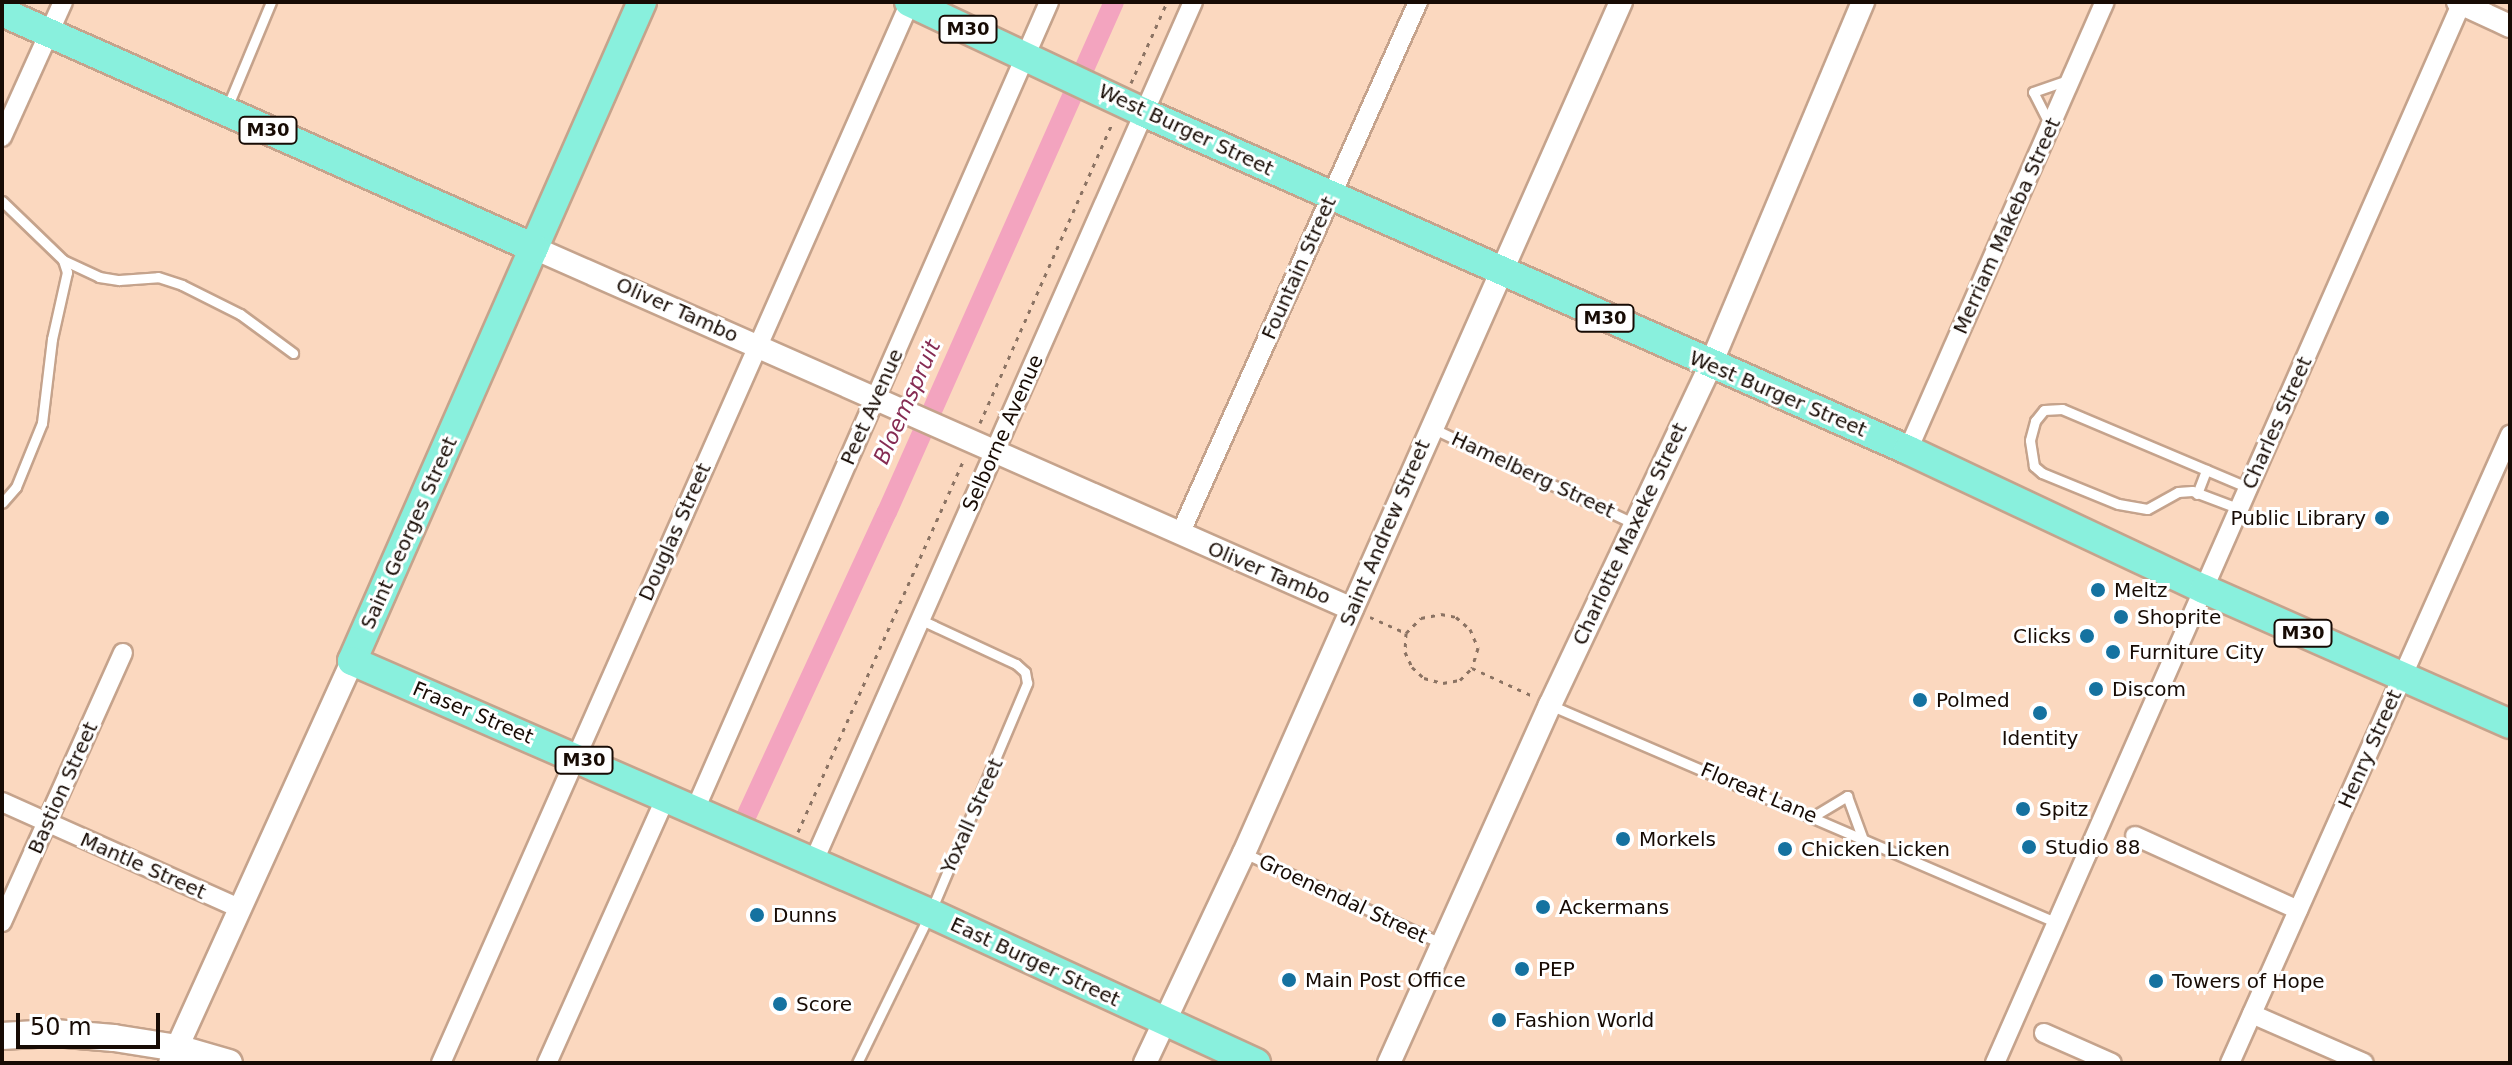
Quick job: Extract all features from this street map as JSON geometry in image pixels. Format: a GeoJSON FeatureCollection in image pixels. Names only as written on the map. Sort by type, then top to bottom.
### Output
{"type":"FeatureCollection","features":[{"type":"Feature","properties":{"kind":"main road","name":"Saint Georges Street"},"geometry":{"type":"LineString","coordinates":[[352,661],[642,2]]}},
{"type":"Feature","properties":{"kind":"main road","name":"M30"},"geometry":{"type":"LineString","coordinates":[[909,2],[1036,61]]}},
{"type":"Feature","properties":{"kind":"main road","name":"Oliver Tambo"},"geometry":{"type":"LineString","coordinates":[[2,12],[534,248]]}},
{"type":"Feature","properties":{"kind":"main road","name":"West Burger Street"},"geometry":{"type":"LineString","coordinates":[[1036,61],[1331,197],[1710,366],[1908,450],[2204,589],[2510,724]]}},
{"type":"Feature","properties":{"kind":"main road","name":"Fraser Street"},"geometry":{"type":"LineString","coordinates":[[352,661],[575,756],[813,863]]}},
{"type":"Feature","properties":{"kind":"main road","name":"East Burger Street"},"geometry":{"type":"LineString","coordinates":[[813,863],[930,913],[1256,1063]]}},
{"type":"Feature","properties":{"kind":"main road"},"geometry":{"type":"LineString","coordinates":[[2,1036],[69,1034],[174,1056],[229,1063]]}},
{"type":"Feature","properties":{"kind":"street"},"geometry":{"type":"LineString","coordinates":[[2,137],[63,2]]}},
{"type":"Feature","properties":{"kind":"street","name":"Douglas Street"},"geometry":{"type":"LineString","coordinates":[[441,1063],[909,2]]}},
{"type":"Feature","properties":{"kind":"street","name":"Peet Avenue"},"geometry":{"type":"LineString","coordinates":[[694,812],[884,402],[1036,61],[1049,2]]}},
{"type":"Feature","properties":{"kind":"street","name":"Selborne Avenue"},"geometry":{"type":"LineString","coordinates":[[813,863],[995,452],[1134,107],[1193,2]]}},
{"type":"Feature","properties":{"kind":"street","name":"Fountain Street"},"geometry":{"type":"LineString","coordinates":[[1180,534],[1418,2]]}},
{"type":"Feature","properties":{"kind":"street","name":"Saint Andrew Street"},"geometry":{"type":"LineString","coordinates":[[1145,1063],[1244,853],[1621,2]]}},
{"type":"Feature","properties":{"kind":"street","name":"Charlotte Maxeke Street"},"geometry":{"type":"LineString","coordinates":[[1389,1063],[1550,705],[1710,366],[1863,2]]}},
{"type":"Feature","properties":{"kind":"street","name":"Merriam Makeba Street"},"geometry":{"type":"LineString","coordinates":[[1908,450],[2105,2]]}},
{"type":"Feature","properties":{"kind":"street"},"geometry":{"type":"LineString","coordinates":[[2460,3],[2510,26]]}},
{"type":"Feature","properties":{"kind":"street","name":"Charles Street"},"geometry":{"type":"LineString","coordinates":[[1995,1063],[2460,3]]}},
{"type":"Feature","properties":{"kind":"street","name":"Oliver Tambo"},"geometry":{"type":"LineString","coordinates":[[534,248],[1352,609]]}},
{"type":"Feature","properties":{"kind":"street","name":"Henry Street"},"geometry":{"type":"LineString","coordinates":[[2230,1063],[2510,437]]}},
{"type":"Feature","properties":{"kind":"street","name":"Bastion Street"},"geometry":{"type":"LineString","coordinates":[[2,922],[123,653]]}},
{"type":"Feature","properties":{"kind":"street","name":"Saint Georges Street"},"geometry":{"type":"LineString","coordinates":[[174,1056],[352,661]]}},
{"type":"Feature","properties":{"kind":"street"},"geometry":{"type":"LineString","coordinates":[[547,1063],[665,799]]}},
{"type":"Feature","properties":{"kind":"street","name":"Mantle Street"},"geometry":{"type":"LineString","coordinates":[[2,802],[241,909]]}},
{"type":"Feature","properties":{"kind":"street"},"geometry":{"type":"LineString","coordinates":[[2135,836],[2298,910]]}},
{"type":"Feature","properties":{"kind":"street"},"geometry":{"type":"LineString","coordinates":[[2252,1014],[2364,1063]]}},
{"type":"Feature","properties":{"kind":"street"},"geometry":{"type":"LineString","coordinates":[[2044,1033],[2112,1063]]}},
{"type":"Feature","properties":{"kind":"lane"},"geometry":{"type":"LineString","coordinates":[[226,111],[271,2]]}},
{"type":"Feature","properties":{"kind":"lane"},"geometry":{"type":"LineString","coordinates":[[2051,126],[2033,92],[2070,79]]}},
{"type":"Feature","properties":{"kind":"lane"},"geometry":{"type":"LineString","coordinates":[[2,201],[63,260],[99,277],[119,280],[158,277],[182,285],[240,314],[293,353]]}},
{"type":"Feature","properties":{"kind":"lane"},"geometry":{"type":"LineString","coordinates":[[2,503],[16,487],[42,423],[52,339],[67,272],[63,260]]}},
{"type":"Feature","properties":{"kind":"lane"},"geometry":{"type":"LineString","coordinates":[[2240,509],[2197,494],[2178,492],[2147,509],[2118,504],[2042,473],[2034,466],[2030,440],[2035,421],[2044,410],[2062,409],[2249,488]]}},
{"type":"Feature","properties":{"kind":"lane","name":"Hamelberg Street"},"geometry":{"type":"LineString","coordinates":[[1431,427],[1635,524]]}},
{"type":"Feature","properties":{"kind":"lane"},"geometry":{"type":"LineString","coordinates":[[2197,494],[2206,470]]}},
{"type":"Feature","properties":{"kind":"lane","name":"Yoxall Street"},"geometry":{"type":"LineString","coordinates":[[857,1063],[930,913],[1027,683],[1025,672],[1016,664],[921,620]]}},
{"type":"Feature","properties":{"kind":"lane","name":"Floreat Lane"},"geometry":{"type":"LineString","coordinates":[[1550,705],[2055,922]]}},
{"type":"Feature","properties":{"kind":"lane"},"geometry":{"type":"LineString","coordinates":[[1814,816],[1847,796],[1862,837]]}},
{"type":"Feature","properties":{"kind":"lane","name":"Groenendal Street"},"geometry":{"type":"LineString","coordinates":[[1244,853],[1442,944]]}},
{"type":"Feature","properties":{"kind":"path"},"geometry":{"type":"LineString","coordinates":[[1352,609],[1406,633]]}},
{"type":"Feature","properties":{"kind":"path"},"geometry":{"type":"LineString","coordinates":[[1441,614],[1456,617],[1470,629],[1478,648],[1472,668],[1460,680],[1443,683],[1424,678],[1412,667],[1405,652],[1406,633],[1421,618],[1441,614]]}},
{"type":"Feature","properties":{"kind":"path"},"geometry":{"type":"LineString","coordinates":[[1472,668],[1550,705]]}},
{"type":"Feature","properties":{"kind":"waterway","name":"Bloemspruit"},"geometry":{"type":"LineString","coordinates":[[744,821],[887,512],[1114,2]]}},
{"type":"Feature","properties":{"kind":"place","name":"Public Library"},"geometry":{"type":"Point","coordinates":[2382,518]}},
{"type":"Feature","properties":{"kind":"place","name":"Meltz"},"geometry":{"type":"Point","coordinates":[2098,590]}},
{"type":"Feature","properties":{"kind":"place","name":"Shoprite"},"geometry":{"type":"Point","coordinates":[2121,617]}},
{"type":"Feature","properties":{"kind":"place","name":"Clicks"},"geometry":{"type":"Point","coordinates":[2087,636]}},
{"type":"Feature","properties":{"kind":"place","name":"Furniture City"},"geometry":{"type":"Point","coordinates":[2113,652]}},
{"type":"Feature","properties":{"kind":"place","name":"Discom"},"geometry":{"type":"Point","coordinates":[2096,689]}},
{"type":"Feature","properties":{"kind":"place","name":"Polmed"},"geometry":{"type":"Point","coordinates":[1920,700]}},
{"type":"Feature","properties":{"kind":"place","name":"Identity"},"geometry":{"type":"Point","coordinates":[2040,713]}},
{"type":"Feature","properties":{"kind":"place","name":"Spitz"},"geometry":{"type":"Point","coordinates":[2023,809]}},
{"type":"Feature","properties":{"kind":"place","name":"Morkels"},"geometry":{"type":"Point","coordinates":[1623,839]}},
{"type":"Feature","properties":{"kind":"place","name":"Studio 88"},"geometry":{"type":"Point","coordinates":[2029,847]}},
{"type":"Feature","properties":{"kind":"place","name":"Chicken Licken"},"geometry":{"type":"Point","coordinates":[1785,849]}},
{"type":"Feature","properties":{"kind":"place","name":"Ackermans"},"geometry":{"type":"Point","coordinates":[1543,907]}},
{"type":"Feature","properties":{"kind":"place","name":"Dunns"},"geometry":{"type":"Point","coordinates":[757,915]}},
{"type":"Feature","properties":{"kind":"place","name":"PEP"},"geometry":{"type":"Point","coordinates":[1522,969]}},
{"type":"Feature","properties":{"kind":"place","name":"Main Post Office"},"geometry":{"type":"Point","coordinates":[1289,980]}},
{"type":"Feature","properties":{"kind":"place","name":"Towers of Hope"},"geometry":{"type":"Point","coordinates":[2156,981]}},
{"type":"Feature","properties":{"kind":"place","name":"Score"},"geometry":{"type":"Point","coordinates":[780,1004]}},
{"type":"Feature","properties":{"kind":"place","name":"Fashion World"},"geometry":{"type":"Point","coordinates":[1499,1020]}}]}
